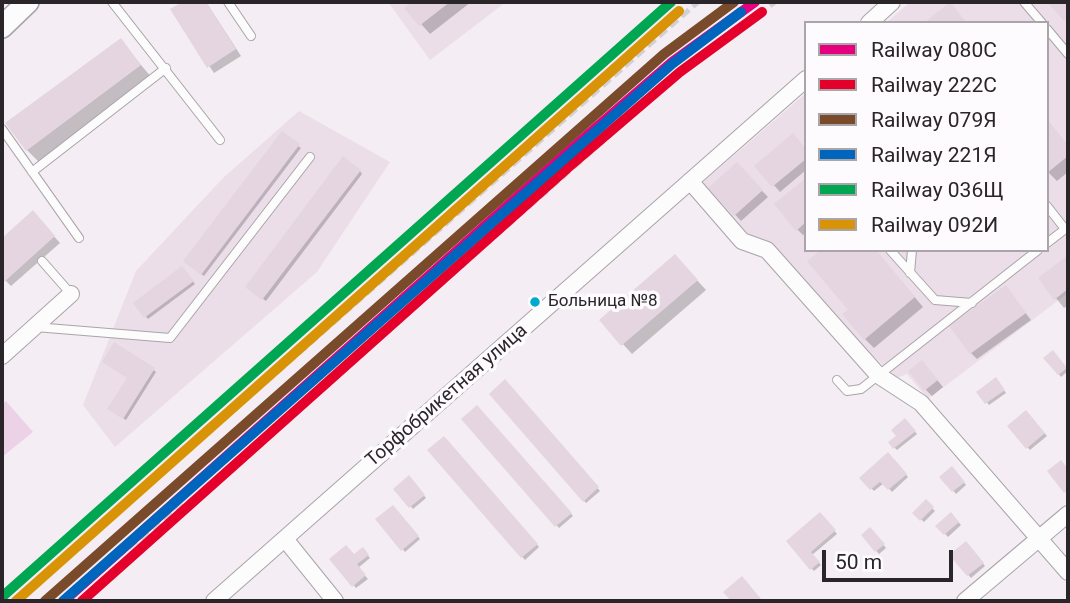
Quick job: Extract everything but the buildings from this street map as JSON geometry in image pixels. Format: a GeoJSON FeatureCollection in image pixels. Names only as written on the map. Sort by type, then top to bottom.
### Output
{"type":"FeatureCollection","features":[{"type":"Feature","properties":{"kind":"street"},"geometry":{"type":"LineString","coordinates":[[871,21],[892,2]]}},
{"type":"Feature","properties":{"kind":"street","name":"Торфобрикетная улица"},"geometry":{"type":"LineString","coordinates":[[214,601],[804,81]]}},
{"type":"Feature","properties":{"kind":"street"},"geometry":{"type":"LineString","coordinates":[[690,181],[742,241],[767,250],[878,375],[921,403],[1068,572]]}},
{"type":"Feature","properties":{"kind":"street"},"geometry":{"type":"LineString","coordinates":[[2,356],[71,294]]}},
{"type":"Feature","properties":{"kind":"street"},"geometry":{"type":"LineString","coordinates":[[965,601],[1068,514]]}},
{"type":"Feature","properties":{"kind":"street"},"geometry":{"type":"LineString","coordinates":[[285,539],[335,601]]}},
{"type":"Feature","properties":{"kind":"lane"},"geometry":{"type":"LineString","coordinates":[[112,2],[220,140]]}},
{"type":"Feature","properties":{"kind":"lane"},"geometry":{"type":"LineString","coordinates":[[228,2],[251,36]]}},
{"type":"Feature","properties":{"kind":"lane"},"geometry":{"type":"LineString","coordinates":[[1024,2],[1040,21]]}},
{"type":"Feature","properties":{"kind":"lane"},"geometry":{"type":"LineString","coordinates":[[1049,31],[1068,54]]}},
{"type":"Feature","properties":{"kind":"lane"},"geometry":{"type":"LineString","coordinates":[[32,172],[166,68]]}},
{"type":"Feature","properties":{"kind":"lane"},"geometry":{"type":"LineString","coordinates":[[2,129],[79,239]]}},
{"type":"Feature","properties":{"kind":"lane"},"geometry":{"type":"LineString","coordinates":[[35,327],[170,338],[310,157]]}},
{"type":"Feature","properties":{"kind":"lane"},"geometry":{"type":"LineString","coordinates":[[1049,208],[1067,228],[1049,242]]}},
{"type":"Feature","properties":{"kind":"lane"},"geometry":{"type":"LineString","coordinates":[[892,252],[935,300],[972,303]]}},
{"type":"Feature","properties":{"kind":"lane"},"geometry":{"type":"LineString","coordinates":[[910,272],[912,252]]}},
{"type":"Feature","properties":{"kind":"lane"},"geometry":{"type":"LineString","coordinates":[[837,380],[847,391],[861,389],[1036,252]]}},
{"type":"Feature","properties":{"kind":"lane"},"geometry":{"type":"LineString","coordinates":[[42,261],[71,294]]}},
{"type":"Feature","properties":{"kind":"shaded area"},"geometry":{"type":"Polygon","coordinates":[[[388,2],[506,2],[430,60],[388,2]]]}},
{"type":"Feature","properties":{"kind":"shaded area"},"geometry":{"type":"Polygon","coordinates":[[[910,2],[1068,2],[1068,293],[928,399],[907,374],[897,378],[745,238],[700,185],[804,95],[804,252],[1049,252],[1049,21],[888,21],[910,2]]]}},
{"type":"Feature","properties":{"kind":"shaded area"},"geometry":{"type":"Polygon","coordinates":[[[299,111],[390,162],[317,272],[115,447],[83,405],[136,271],[223,178],[299,111]]]}},
{"type":"Feature","properties":{"kind":"shaded area"},"geometry":{"type":"Polygon","coordinates":[[[6,401],[33,432],[2,457],[2,404],[6,401]]]}},
{"type":"Feature","properties":{"kind":"railway"},"geometry":{"type":"LineString","coordinates":[[17,601],[698,2]]}},
{"type":"Feature","properties":{"kind":"railway"},"geometry":{"type":"LineString","coordinates":[[93,575],[203,491],[271,434],[684,70],[775,2]]}},
{"type":"Feature","properties":{"kind":"rail line","name":"036Щ"},"geometry":{"type":"LineString","coordinates":[[2,597],[671,2]]}},
{"type":"Feature","properties":{"kind":"rail line","name":"079Я"},"geometry":{"type":"LineString","coordinates":[[45,601],[664,54],[734,2]]}},
{"type":"Feature","properties":{"kind":"rail line","name":"080С"},"geometry":{"type":"LineString","coordinates":[[64,601],[563,156],[672,62],[755,2]]}},
{"type":"Feature","properties":{"kind":"rail line","name":"092И"},"geometry":{"type":"LineString","coordinates":[[16,601],[679,11]]}},
{"type":"Feature","properties":{"kind":"rail line","name":"221Я"},"geometry":{"type":"LineString","coordinates":[[63,601],[672,64],[741,12]]}},
{"type":"Feature","properties":{"kind":"rail line","name":"222С"},"geometry":{"type":"LineString","coordinates":[[82,601],[571,165],[680,72],[762,12]]}},
{"type":"Feature","properties":{"kind":"place","name":"Больница №8"},"geometry":{"type":"Point","coordinates":[535,302]}}]}
